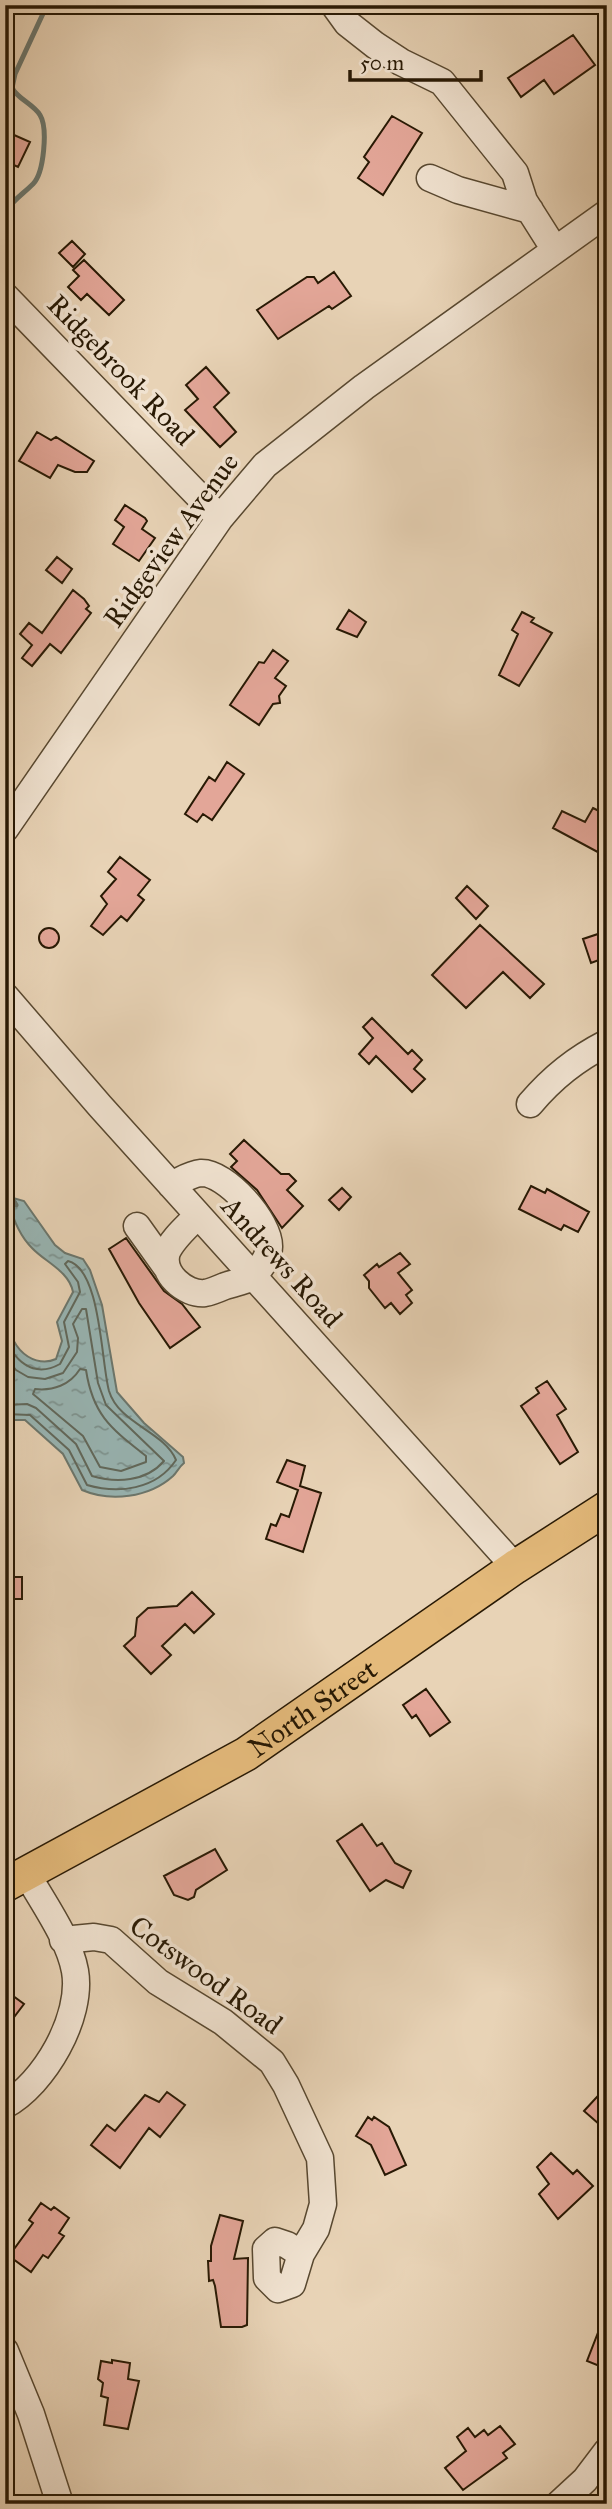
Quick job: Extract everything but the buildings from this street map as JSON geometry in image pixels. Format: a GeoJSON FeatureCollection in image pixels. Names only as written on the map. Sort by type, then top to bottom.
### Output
{"type":"FeatureCollection","features":[{"type":"Feature","properties":{"kind":"main road","name":"North Street"},"geometry":{"type":"LineString","coordinates":[[16,1880],[246,1754],[514,1567],[607,1508]]}},
{"type":"Feature","properties":{"kind":"street"},"geometry":{"type":"LineString","coordinates":[[334,5],[348,23],[376,45],[401,62],[442,82],[515,173],[530,210],[555,250]]}},
{"type":"Feature","properties":{"kind":"street"},"geometry":{"type":"LineString","coordinates":[[430,178],[458,190],[530,210]]}},
{"type":"Feature","properties":{"kind":"street","name":"Ridgeview Avenue"},"geometry":{"type":"LineString","coordinates":[[6,824],[220,518],[265,465],[297,438],[607,213]]}},
{"type":"Feature","properties":{"kind":"street","name":"Ridgebrook Road"},"geometry":{"type":"LineString","coordinates":[[5,296],[220,518]]}},
{"type":"Feature","properties":{"kind":"street","name":"Andrews Road"},"geometry":{"type":"LineString","coordinates":[[5,996],[514,1567]]}},
{"type":"Feature","properties":{"kind":"street"},"geometry":{"type":"LineString","coordinates":[[530,1104],[552,1079],[580,1056],[607,1043]]}},
{"type":"Feature","properties":{"kind":"street"},"geometry":{"type":"LineString","coordinates":[[137,1226],[173,1278],[195,1293],[206,1293],[253,1276],[266,1258],[270,1247],[264,1223],[252,1209],[222,1180],[209,1174],[192,1175],[171,1185]]}},
{"type":"Feature","properties":{"kind":"street"},"geometry":{"type":"LineString","coordinates":[[167,1268],[167,1254],[198,1215]]}},
{"type":"Feature","properties":{"kind":"street"},"geometry":{"type":"LineString","coordinates":[[5,2105],[45,2068],[63,2038],[75,1978],[63,1940],[16,1880]]}},
{"type":"Feature","properties":{"kind":"street","name":"Cotswood Road"},"geometry":{"type":"LineString","coordinates":[[63,1940],[94,1937],[111,1940],[158,1982],[223,2022],[272,2062],[286,2085],[320,2158],[323,2204],[316,2230],[301,2254]]}},
{"type":"Feature","properties":{"kind":"street"},"geometry":{"type":"LineString","coordinates":[[5,2351],[35,2425],[60,2504]]}},
{"type":"Feature","properties":{"kind":"street"},"geometry":{"type":"LineString","coordinates":[[559,2504],[585,2480],[607,2451]]}},
{"type":"Feature","properties":{"kind":"water"},"geometry":{"type":"Polygon","coordinates":[[[13,1198],[24,1201],[55,1245],[65,1253],[83,1259],[90,1270],[102,1305],[117,1392],[144,1423],[183,1457],[184,1463],[173,1476],[153,1489],[117,1497],[82,1490],[63,1454],[25,1420],[5,1420],[5,1303],[14,1313],[11,1332],[14,1342],[28,1356],[46,1361],[56,1359],[62,1341],[57,1322],[73,1292],[67,1278],[37,1253],[24,1238],[9,1203],[13,1198]]]}},
{"type":"Feature","properties":{"kind":"waterway"},"geometry":{"type":"LineString","coordinates":[[5,212],[33,184],[42,161],[44,130],[40,115],[12,88],[15,74],[47,5]]}},
{"type":"Feature","properties":{"kind":"waterway"},"geometry":{"type":"LineString","coordinates":[[5,1186],[16,1205]]}}]}
